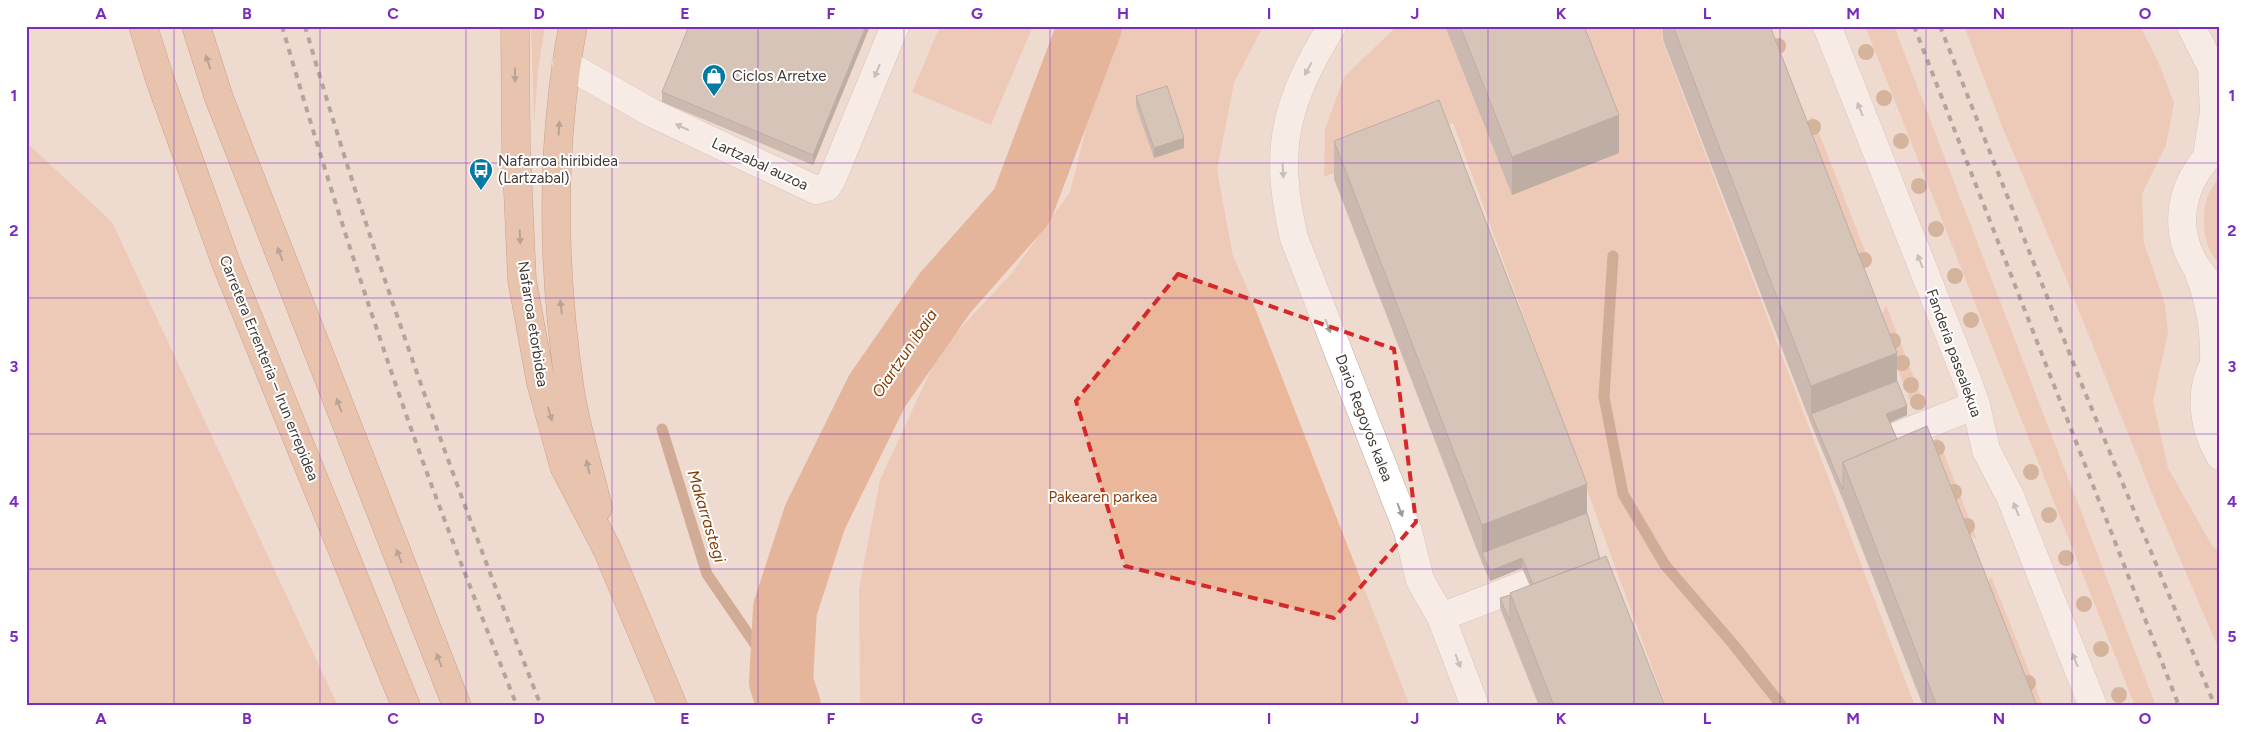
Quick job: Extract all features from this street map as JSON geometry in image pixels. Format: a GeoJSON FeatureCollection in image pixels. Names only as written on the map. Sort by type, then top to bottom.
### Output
{"type":"FeatureCollection","features":[{"type":"Feature","properties":{"kind":"main road","name":"Carretera Errenteria – Irun errepidea"},"geometry":{"type":"LineString","coordinates":[[143,26],[160,80],[226,263],[406,706]]}},
{"type":"Feature","properties":{"kind":"main road"},"geometry":{"type":"LineString","coordinates":[[196,26],[219,98],[457,706]]}},
{"type":"Feature","properties":{"kind":"main road","name":"Nafarroa etorbidea"},"geometry":{"type":"LineString","coordinates":[[515,26],[516,147],[522,280],[541,383],[564,466],[607,549],[673,706]]}},
{"type":"Feature","properties":{"kind":"main road","name":"Nafarroa etorbidea"},"geometry":{"type":"LineString","coordinates":[[573,26],[560,103],[555,177],[557,273],[571,391],[607,549]]}},
{"type":"Feature","properties":{"kind":"street","name":"Lartzabal auzoa"},"geometry":{"type":"LineString","coordinates":[[566,64],[652,113],[816,190],[827,187],[832,179],[895,26]]}},
{"type":"Feature","properties":{"kind":"street","name":"Dario Regoyos kalea"},"geometry":{"type":"LineString","coordinates":[[1332,26],[1300,83],[1287,122],[1283,160],[1285,202],[1294,238],[1408,531],[1420,580],[1441,617],[1475,706]]}},
{"type":"Feature","properties":{"kind":"street","name":"Fanderia pasealekua"},"geometry":{"type":"LineString","coordinates":[[1827,26],[1976,405],[1986,450],[2010,496],[2093,706]]}},
{"type":"Feature","properties":{"kind":"street"},"geometry":{"type":"LineString","coordinates":[[2191,26],[2216,73],[2213,151],[2195,172],[2187,190],[2183,209],[2183,229],[2187,248],[2196,267],[2212,313],[2217,359],[2208,378],[2204,409],[2206,424],[2220,456]]}},
{"type":"Feature","properties":{"kind":"street"},"geometry":{"type":"LineString","coordinates":[[2196,267],[2209,284],[2220,292]]}},
{"type":"Feature","properties":{"kind":"street"},"geometry":{"type":"LineString","coordinates":[[1892,438],[1976,405]]}},
{"type":"Feature","properties":{"kind":"street"},"geometry":{"type":"LineString","coordinates":[[1441,617],[1529,583]]}},
{"type":"Feature","properties":{"kind":"highlighted area"},"geometry":{"type":"Polygon","coordinates":[[[1178,274],[1394,349],[1416,522],[1334,618],[1125,566],[1076,401],[1178,274]]]}},
{"type":"Feature","properties":{"kind":"green space"},"geometry":{"type":"Polygon","coordinates":[[[531,26],[545,26],[538,71],[534,127],[531,26]]]}},
{"type":"Feature","properties":{"kind":"green space"},"geometry":{"type":"Polygon","coordinates":[[[940,26],[1033,26],[991,125],[912,92],[940,26]]]}},
{"type":"Feature","properties":{"kind":"green space","name":"Pakearen parkea"},"geometry":{"type":"Polygon","coordinates":[[[1116,26],[1263,26],[1234,83],[1217,170],[1233,256],[1410,706],[862,706],[860,701],[859,589],[880,480],[940,350],[1012,273],[1070,192],[1100,73],[1116,26]]]}},
{"type":"Feature","properties":{"kind":"green space"},"geometry":{"type":"Polygon","coordinates":[[[1397,26],[1687,26],[1661,37],[1915,706],[1666,706],[1453,123],[1324,177],[1325,129],[1344,77],[1397,26]]]}},
{"type":"Feature","properties":{"kind":"green space"},"geometry":{"type":"Polygon","coordinates":[[[1865,26],[1894,26],[2156,706],[2135,706],[1865,26]]]}},
{"type":"Feature","properties":{"kind":"green space"},"geometry":{"type":"Polygon","coordinates":[[[1964,26],[2140,26],[2157,59],[2174,103],[2166,145],[2142,194],[2144,243],[2165,304],[2168,333],[2153,401],[2168,468],[2213,547],[2220,551],[2220,652],[2158,508],[2061,266],[2004,131],[1964,26]]]}},
{"type":"Feature","properties":{"kind":"green space"},"geometry":{"type":"Polygon","coordinates":[[[1812,115],[1871,266],[1856,263],[1806,131],[1812,115]]]}},
{"type":"Feature","properties":{"kind":"green space"},"geometry":{"type":"Polygon","coordinates":[[[26,142],[112,222],[338,706],[26,706],[26,142]]]}},
{"type":"Feature","properties":{"kind":"green space"},"geometry":{"type":"Polygon","coordinates":[[[2220,177],[2220,264],[2209,249],[2206,240],[2204,211],[2209,193],[2220,177]]]}},
{"type":"Feature","properties":{"kind":"green space"},"geometry":{"type":"Polygon","coordinates":[[[1886,305],[1924,404],[1913,408],[1879,321],[1886,305]]]}},
{"type":"Feature","properties":{"kind":"green space"},"geometry":{"type":"Polygon","coordinates":[[[1938,438],[1977,539],[1961,530],[1927,443],[1938,438]]]}},
{"type":"Feature","properties":{"kind":"green space"},"geometry":{"type":"Polygon","coordinates":[[[1991,576],[2043,706],[2030,706],[1984,590],[1991,576]]]}},
{"type":"Feature","properties":{"kind":"building"},"geometry":{"type":"Polygon","coordinates":[[[689,26],[866,26],[813,155],[662,92],[689,26]]]}},
{"type":"Feature","properties":{"kind":"building"},"geometry":{"type":"Polygon","coordinates":[[[1460,26],[1584,26],[1619,115],[1512,157],[1460,26]]]}},
{"type":"Feature","properties":{"kind":"building"},"geometry":{"type":"Polygon","coordinates":[[[1673,26],[1770,26],[1897,353],[1811,386],[1673,26]]]}},
{"type":"Feature","properties":{"kind":"building"},"geometry":{"type":"Polygon","coordinates":[[[1167,86],[1184,138],[1154,148],[1136,96],[1167,86]]]}},
{"type":"Feature","properties":{"kind":"building"},"geometry":{"type":"Polygon","coordinates":[[[1439,100],[1587,484],[1482,525],[1334,141],[1439,100]]]}},
{"type":"Feature","properties":{"kind":"building"},"geometry":{"type":"Polygon","coordinates":[[[1897,381],[1907,406],[1886,414],[1897,439],[1843,462],[1843,490],[1811,414],[1897,381]]]}},
{"type":"Feature","properties":{"kind":"building"},"geometry":{"type":"Polygon","coordinates":[[[1927,426],[2037,706],[1937,706],[1843,462],[1927,426]]]}},
{"type":"Feature","properties":{"kind":"building"},"geometry":{"type":"Polygon","coordinates":[[[1587,513],[1600,559],[1533,584],[1522,558],[1490,571],[1482,553],[1587,513]]]}},
{"type":"Feature","properties":{"kind":"building"},"geometry":{"type":"Polygon","coordinates":[[[1606,556],[1665,706],[1554,706],[1510,593],[1606,556]]]}},
{"type":"Feature","properties":{"kind":"building"},"geometry":{"type":"Polygon","coordinates":[[[1510,595],[1510,622],[1500,598],[1510,595]]]}},
{"type":"Feature","properties":{"kind":"waterway","name":"Oiartzun ibaia"},"geometry":{"type":"LineString","coordinates":[[789,706],[781,682],[785,609],[815,517],[877,391],[945,293],[1022,206],[1090,26]]}},
{"type":"Feature","properties":{"kind":"waterway"},"geometry":{"type":"LineString","coordinates":[[1613,256],[1604,397],[1623,494],[1665,565],[1733,644],[1782,706]]}},
{"type":"Feature","properties":{"kind":"waterway","name":"Makarrastegi"},"geometry":{"type":"LineString","coordinates":[[662,429],[707,574],[781,682]]}},
{"type":"Feature","properties":{"kind":"railway"},"geometry":{"type":"LineString","coordinates":[[282,26],[338,211],[399,394],[441,511],[517,706]]}},
{"type":"Feature","properties":{"kind":"railway"},"geometry":{"type":"LineString","coordinates":[[305,26],[386,284],[477,538],[541,706]]}},
{"type":"Feature","properties":{"kind":"railway"},"geometry":{"type":"LineString","coordinates":[[1914,26],[2179,706]]}},
{"type":"Feature","properties":{"kind":"railway"},"geometry":{"type":"LineString","coordinates":[[1940,26],[2084,390],[2215,706]]}},
{"type":"Feature","properties":{"kind":"place","name":"Ciclos Arretxe"},"geometry":{"type":"Point","coordinates":[714,97]}},
{"type":"Feature","properties":{"kind":"place","name":"Nafarroa hiribidea (Lartzabal)"},"geometry":{"type":"Point","coordinates":[481,191]}}]}
